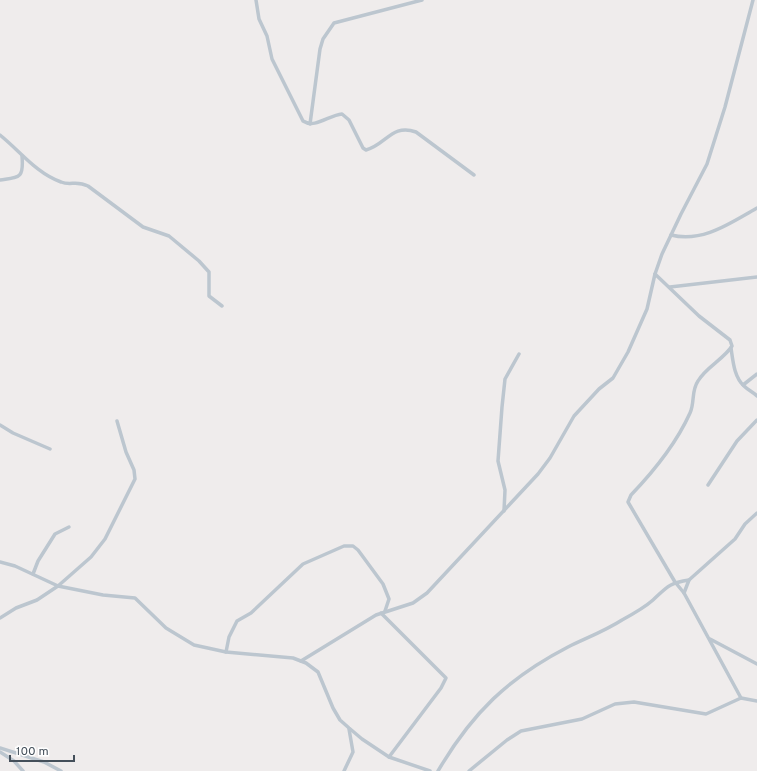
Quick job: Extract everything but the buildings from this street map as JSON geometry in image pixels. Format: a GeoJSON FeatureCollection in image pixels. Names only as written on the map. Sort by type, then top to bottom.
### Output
{"type":"FeatureCollection","features":[{"type":"Feature","properties":{"kind":"street"},"geometry":{"type":"LineString","coordinates":[[256,0],[272,59],[299,117],[303,121],[310,124],[338,115],[345,116],[366,150],[399,130],[410,130],[416,132],[474,175]]}},
{"type":"Feature","properties":{"kind":"street"},"geometry":{"type":"LineString","coordinates":[[310,124],[320,49],[323,39],[332,24],[350,17],[377,13],[422,0]]}},
{"type":"Feature","properties":{"kind":"street"},"geometry":{"type":"LineString","coordinates":[[301,661],[383,612],[402,608],[414,603],[427,593],[504,511],[550,458],[574,416],[619,370],[647,309],[655,274],[671,235],[707,164],[725,107],[753,0]]}},
{"type":"Feature","properties":{"kind":"street"},"geometry":{"type":"LineString","coordinates":[[0,135],[22,156],[43,172],[62,183],[80,182],[88,186],[143,226],[169,236],[199,261],[209,272],[209,296],[222,306]]}},
{"type":"Feature","properties":{"kind":"street"},"geometry":{"type":"LineString","coordinates":[[0,180],[14,179],[20,175],[24,168],[22,156]]}},
{"type":"Feature","properties":{"kind":"street"},"geometry":{"type":"LineString","coordinates":[[671,235],[689,238],[700,235],[720,228],[757,208]]}},
{"type":"Feature","properties":{"kind":"street"},"geometry":{"type":"LineString","coordinates":[[655,274],[699,316],[730,340],[732,343],[731,348],[735,371],[743,385],[757,396]]}},
{"type":"Feature","properties":{"kind":"street"},"geometry":{"type":"LineString","coordinates":[[670,287],[757,277]]}},
{"type":"Feature","properties":{"kind":"street"},"geometry":{"type":"LineString","coordinates":[[731,348],[699,379],[694,387],[690,412],[675,440],[661,462],[629,498],[628,502],[675,582],[684,593],[741,698]]}},
{"type":"Feature","properties":{"kind":"street"},"geometry":{"type":"LineString","coordinates":[[504,511],[505,490],[498,461],[502,406],[505,379],[519,354]]}},
{"type":"Feature","properties":{"kind":"street"},"geometry":{"type":"LineString","coordinates":[[743,385],[757,374]]}},
{"type":"Feature","properties":{"kind":"street"},"geometry":{"type":"LineString","coordinates":[[708,485],[737,441],[757,420]]}},
{"type":"Feature","properties":{"kind":"street"},"geometry":{"type":"LineString","coordinates":[[0,618],[16,608],[37,600],[58,586],[99,548],[133,485],[134,470],[126,452],[117,421]]}},
{"type":"Feature","properties":{"kind":"street"},"geometry":{"type":"LineString","coordinates":[[0,425],[13,433],[50,449]]}},
{"type":"Feature","properties":{"kind":"street"},"geometry":{"type":"LineString","coordinates":[[684,593],[689,580],[735,539],[745,524],[757,513]]}},
{"type":"Feature","properties":{"kind":"street"},"geometry":{"type":"LineString","coordinates":[[33,574],[38,561],[55,534],[69,527]]}},
{"type":"Feature","properties":{"kind":"street"},"geometry":{"type":"LineString","coordinates":[[226,652],[228,637],[237,621],[250,613],[303,564],[344,546],[355,547],[383,584],[389,599],[383,612]]}},
{"type":"Feature","properties":{"kind":"street"},"geometry":{"type":"LineString","coordinates":[[0,562],[33,574],[58,586],[107,596],[132,597],[166,628],[187,642],[226,652],[293,658],[311,665],[318,672],[333,708],[340,720],[362,740],[389,757],[430,771]]}},
{"type":"Feature","properties":{"kind":"street"},"geometry":{"type":"LineString","coordinates":[[438,771],[451,748],[470,721],[484,706],[513,681],[550,657],[617,624],[642,608],[663,589],[675,582],[689,580]]}},
{"type":"Feature","properties":{"kind":"street"},"geometry":{"type":"LineString","coordinates":[[383,612],[446,678],[441,688],[389,757]]}},
{"type":"Feature","properties":{"kind":"street"},"geometry":{"type":"LineString","coordinates":[[709,638],[757,664]]}},
{"type":"Feature","properties":{"kind":"street"},"geometry":{"type":"LineString","coordinates":[[469,771],[507,740],[521,731],[582,719],[623,702],[634,702],[706,714],[741,698],[757,701]]}},
{"type":"Feature","properties":{"kind":"street"},"geometry":{"type":"LineString","coordinates":[[344,771],[353,752],[349,728]]}},
{"type":"Feature","properties":{"kind":"street"},"geometry":{"type":"LineString","coordinates":[[0,748],[44,762],[60,771]]}},
{"type":"Feature","properties":{"kind":"street"},"geometry":{"type":"LineString","coordinates":[[0,752],[14,761],[23,771]]}}]}
